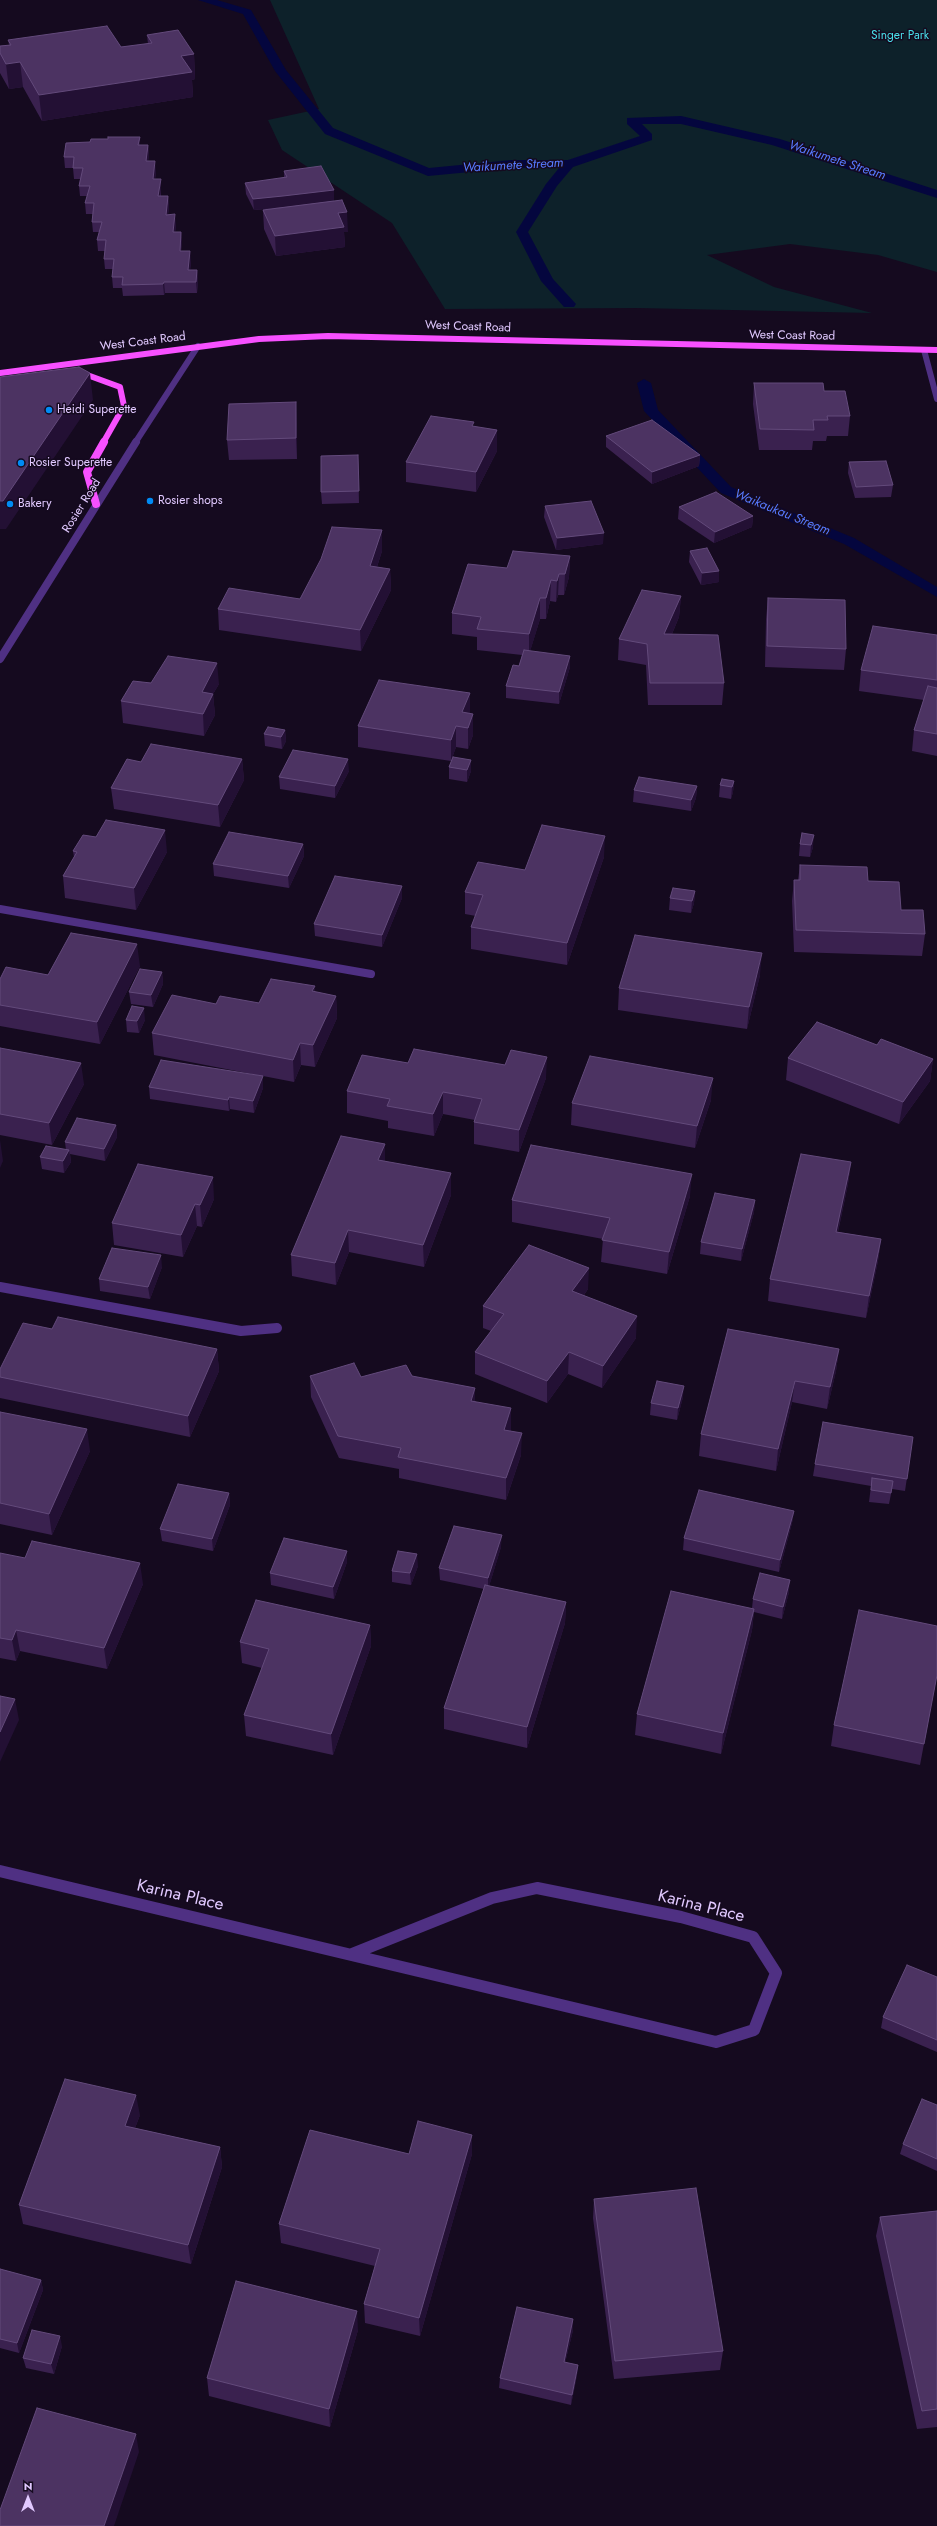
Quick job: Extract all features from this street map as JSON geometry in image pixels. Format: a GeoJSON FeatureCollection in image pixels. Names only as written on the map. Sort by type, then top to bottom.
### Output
{"type":"FeatureCollection","features":[{"type":"Feature","properties":{"kind":"main road","name":"West Coast Road"},"geometry":{"type":"LineString","coordinates":[[0,372],[198,346],[274,338],[385,335],[937,350]]}},
{"type":"Feature","properties":{"kind":"main road"},"geometry":{"type":"LineString","coordinates":[[56,364],[120,387],[124,406],[87,472],[96,504]]}},
{"type":"Feature","properties":{"kind":"street","name":"Rosier Road"},"geometry":{"type":"LineString","coordinates":[[0,659],[96,504],[198,346]]}},
{"type":"Feature","properties":{"kind":"street"},"geometry":{"type":"LineString","coordinates":[[924,350],[937,399]]}},
{"type":"Feature","properties":{"kind":"street"},"geometry":{"type":"LineString","coordinates":[[0,909],[371,974]]}},
{"type":"Feature","properties":{"kind":"street"},"geometry":{"type":"LineString","coordinates":[[0,1287],[241,1331],[277,1328]]}},
{"type":"Feature","properties":{"kind":"street","name":"Karina Place"},"geometry":{"type":"LineString","coordinates":[[0,1871],[716,2042],[754,2030],[776,1972],[753,1938],[681,1917],[537,1888],[492,1898],[352,1954]]}},
{"type":"Feature","properties":{"kind":"green space","name":"Singer Park"},"geometry":{"type":"Polygon","coordinates":[[[270,0],[937,0],[937,272],[878,255],[790,244],[707,255],[774,287],[872,313],[638,308],[445,309],[392,223],[282,150],[268,120],[319,109],[270,0]]]}},
{"type":"Feature","properties":{"kind":"building"},"geometry":{"type":"Polygon","coordinates":[[[107,26],[121,47],[152,43],[147,35],[178,30],[194,54],[181,56],[192,72],[39,95],[20,62],[6,64],[0,53],[0,46],[11,45],[8,40],[107,26]]]}},
{"type":"Feature","properties":{"kind":"building"},"geometry":{"type":"Polygon","coordinates":[[[108,137],[140,137],[138,145],[148,145],[146,161],[155,161],[153,179],[161,179],[158,196],[168,196],[166,215],[175,214],[173,232],[181,232],[180,251],[190,251],[188,270],[197,270],[196,282],[164,282],[163,284],[122,285],[123,277],[112,277],[114,259],[104,259],[106,240],[97,240],[102,222],[92,222],[94,203],[85,203],[90,186],[79,186],[83,168],[73,168],[74,157],[64,157],[66,143],[90,142],[91,139],[108,139],[108,137]]]}},
{"type":"Feature","properties":{"kind":"building"},"geometry":{"type":"Polygon","coordinates":[[[321,166],[334,190],[253,199],[245,183],[287,177],[284,171],[321,166]]]}},
{"type":"Feature","properties":{"kind":"building"},"geometry":{"type":"Polygon","coordinates":[[[342,200],[347,212],[338,213],[344,227],[275,236],[263,210],[342,200]]]}},
{"type":"Feature","properties":{"kind":"building"},"geometry":{"type":"Polygon","coordinates":[[[79,367],[90,373],[3,501],[0,501],[0,377],[79,367]]]}},
{"type":"Feature","properties":{"kind":"building"},"geometry":{"type":"Polygon","coordinates":[[[754,383],[823,383],[824,391],[845,391],[850,416],[827,416],[828,420],[813,420],[814,430],[760,429],[754,383]]]}},
{"type":"Feature","properties":{"kind":"building"},"geometry":{"type":"Polygon","coordinates":[[[296,402],[296,438],[227,440],[229,404],[296,402]]]}},
{"type":"Feature","properties":{"kind":"building"},"geometry":{"type":"Polygon","coordinates":[[[431,416],[474,422],[472,426],[497,430],[476,472],[406,462],[431,416]]]}},
{"type":"Feature","properties":{"kind":"building"},"geometry":{"type":"Polygon","coordinates":[[[652,420],[700,455],[652,472],[606,436],[652,420]]]}},
{"type":"Feature","properties":{"kind":"building"},"geometry":{"type":"Polygon","coordinates":[[[358,455],[359,491],[321,492],[321,456],[358,455]]]}},
{"type":"Feature","properties":{"kind":"building"},"geometry":{"type":"Polygon","coordinates":[[[886,461],[893,485],[856,487],[849,462],[886,461]]]}},
{"type":"Feature","properties":{"kind":"building"},"geometry":{"type":"Polygon","coordinates":[[[716,492],[753,516],[715,532],[679,507],[716,492]]]}},
{"type":"Feature","properties":{"kind":"building"},"geometry":{"type":"Polygon","coordinates":[[[591,501],[604,533],[557,538],[545,506],[591,501]]]}},
{"type":"Feature","properties":{"kind":"building"},"geometry":{"type":"Polygon","coordinates":[[[332,527],[382,530],[370,566],[390,569],[360,630],[218,609],[229,588],[300,599],[321,559],[332,527]]]}},
{"type":"Feature","properties":{"kind":"building"},"geometry":{"type":"Polygon","coordinates":[[[707,548],[719,571],[702,573],[690,551],[707,548]]]}},
{"type":"Feature","properties":{"kind":"building"},"geometry":{"type":"Polygon","coordinates":[[[513,551],[570,556],[565,574],[559,574],[557,581],[551,580],[546,598],[540,598],[529,634],[477,629],[481,617],[452,613],[468,564],[507,568],[513,551]]]}},
{"type":"Feature","properties":{"kind":"building"},"geometry":{"type":"Polygon","coordinates":[[[642,590],[681,596],[664,634],[718,635],[724,683],[650,683],[647,644],[619,639],[642,590]]]}},
{"type":"Feature","properties":{"kind":"building"},"geometry":{"type":"Polygon","coordinates":[[[768,598],[845,600],[846,649],[767,646],[768,598]]]}},
{"type":"Feature","properties":{"kind":"building"},"geometry":{"type":"Polygon","coordinates":[[[873,626],[937,635],[937,680],[861,670],[873,626]]]}},
{"type":"Feature","properties":{"kind":"building"},"geometry":{"type":"Polygon","coordinates":[[[524,650],[570,656],[559,692],[506,686],[513,665],[519,666],[524,650]]]}},
{"type":"Feature","properties":{"kind":"building"},"geometry":{"type":"Polygon","coordinates":[[[168,656],[217,663],[202,692],[213,694],[203,714],[121,701],[133,681],[151,683],[168,656]]]}},
{"type":"Feature","properties":{"kind":"building"},"geometry":{"type":"Polygon","coordinates":[[[379,680],[470,693],[462,712],[473,714],[468,728],[456,726],[451,740],[358,726],[379,680]]]}},
{"type":"Feature","properties":{"kind":"building"},"geometry":{"type":"Polygon","coordinates":[[[928,686],[937,688],[937,734],[914,730],[928,686]]]}},
{"type":"Feature","properties":{"kind":"building"},"geometry":{"type":"Polygon","coordinates":[[[268,727],[285,730],[281,737],[264,734],[268,727]]]}},
{"type":"Feature","properties":{"kind":"building"},"geometry":{"type":"Polygon","coordinates":[[[151,744],[242,759],[218,805],[111,788],[127,759],[141,762],[151,744]]]}},
{"type":"Feature","properties":{"kind":"building"},"geometry":{"type":"Polygon","coordinates":[[[293,750],[348,759],[335,786],[279,777],[293,750]]]}},
{"type":"Feature","properties":{"kind":"building"},"geometry":{"type":"Polygon","coordinates":[[[453,757],[471,760],[467,770],[449,767],[453,757]]]}},
{"type":"Feature","properties":{"kind":"building"},"geometry":{"type":"Polygon","coordinates":[[[639,777],[697,786],[691,800],[634,790],[639,777]]]}},
{"type":"Feature","properties":{"kind":"building"},"geometry":{"type":"Polygon","coordinates":[[[722,779],[734,781],[732,787],[720,785],[722,779]]]}},
{"type":"Feature","properties":{"kind":"building"},"geometry":{"type":"Polygon","coordinates":[[[106,820],[165,830],[134,888],[63,876],[77,852],[73,851],[83,835],[96,837],[106,820]]]}},
{"type":"Feature","properties":{"kind":"building"},"geometry":{"type":"Polygon","coordinates":[[[542,825],[605,836],[567,943],[471,927],[483,895],[465,892],[478,862],[525,870],[542,825]]]}},
{"type":"Feature","properties":{"kind":"building"},"geometry":{"type":"Polygon","coordinates":[[[229,832],[303,844],[288,876],[213,864],[229,832]]]}},
{"type":"Feature","properties":{"kind":"building"},"geometry":{"type":"Polygon","coordinates":[[[802,833],[814,835],[811,845],[800,844],[802,833]]]}},
{"type":"Feature","properties":{"kind":"building"},"geometry":{"type":"Polygon","coordinates":[[[800,865],[867,867],[868,881],[899,882],[901,910],[923,910],[925,934],[796,930],[794,880],[800,880],[800,865]]]}},
{"type":"Feature","properties":{"kind":"building"},"geometry":{"type":"Polygon","coordinates":[[[335,876],[402,886],[382,935],[314,924],[335,876]]]}},
{"type":"Feature","properties":{"kind":"building"},"geometry":{"type":"Polygon","coordinates":[[[673,888],[695,891],[692,901],[670,898],[673,888]]]}},
{"type":"Feature","properties":{"kind":"building"},"geometry":{"type":"Polygon","coordinates":[[[71,933],[137,944],[97,1022],[0,1005],[0,979],[6,967],[48,975],[71,933]]]}},
{"type":"Feature","properties":{"kind":"building"},"geometry":{"type":"Polygon","coordinates":[[[635,935],[762,953],[749,1007],[619,988],[635,935]]]}},
{"type":"Feature","properties":{"kind":"building"},"geometry":{"type":"Polygon","coordinates":[[[140,969],[162,972],[151,995],[129,992],[140,969]]]}},
{"type":"Feature","properties":{"kind":"building"},"geometry":{"type":"Polygon","coordinates":[[[271,979],[315,986],[312,991],[336,996],[313,1045],[300,1043],[293,1060],[152,1033],[172,995],[216,1004],[220,996],[259,1003],[271,979]]]}},
{"type":"Feature","properties":{"kind":"building"},"geometry":{"type":"Polygon","coordinates":[[[132,1006],[144,1008],[137,1021],[126,1020],[132,1006]]]}},
{"type":"Feature","properties":{"kind":"building"},"geometry":{"type":"Polygon","coordinates":[[[817,1022],[877,1045],[881,1039],[933,1059],[903,1102],[788,1058],[817,1022]]]}},
{"type":"Feature","properties":{"kind":"building"},"geometry":{"type":"Polygon","coordinates":[[[0,1048],[81,1063],[49,1123],[0,1114],[0,1048]]]}},
{"type":"Feature","properties":{"kind":"building"},"geometry":{"type":"Polygon","coordinates":[[[414,1049],[505,1065],[511,1050],[547,1057],[519,1130],[474,1122],[482,1099],[443,1092],[433,1114],[387,1106],[390,1099],[347,1091],[362,1055],[408,1063],[414,1049]]]}},
{"type":"Feature","properties":{"kind":"building"},"geometry":{"type":"Polygon","coordinates":[[[590,1056],[713,1078],[697,1126],[572,1103],[590,1056]]]}},
{"type":"Feature","properties":{"kind":"building"},"geometry":{"type":"Polygon","coordinates":[[[161,1060],[263,1076],[253,1101],[229,1097],[228,1100],[149,1087],[161,1060]]]}},
{"type":"Feature","properties":{"kind":"building"},"geometry":{"type":"Polygon","coordinates":[[[77,1118],[116,1125],[104,1149],[65,1142],[77,1118]]]}},
{"type":"Feature","properties":{"kind":"building"},"geometry":{"type":"Polygon","coordinates":[[[341,1136],[385,1144],[378,1160],[451,1173],[423,1245],[348,1230],[335,1263],[291,1255],[341,1136]]]}},
{"type":"Feature","properties":{"kind":"building"},"geometry":{"type":"Polygon","coordinates":[[[531,1145],[692,1174],[669,1252],[602,1240],[610,1218],[512,1200],[531,1145]]]}},
{"type":"Feature","properties":{"kind":"building"},"geometry":{"type":"Polygon","coordinates":[[[46,1146],[69,1150],[63,1161],[40,1157],[46,1146]]]}},
{"type":"Feature","properties":{"kind":"building"},"geometry":{"type":"Polygon","coordinates":[[[801,1154],[851,1162],[836,1232],[881,1239],[869,1296],[770,1279],[801,1154]]]}},
{"type":"Feature","properties":{"kind":"building"},"geometry":{"type":"Polygon","coordinates":[[[138,1164],[213,1177],[200,1205],[195,1204],[181,1235],[112,1223],[138,1164]]]}},
{"type":"Feature","properties":{"kind":"building"},"geometry":{"type":"Polygon","coordinates":[[[715,1193],[755,1200],[742,1249],[701,1242],[715,1193]]]}},
{"type":"Feature","properties":{"kind":"building"},"geometry":{"type":"Polygon","coordinates":[[[529,1245],[589,1268],[572,1291],[637,1316],[603,1366],[569,1352],[547,1381],[475,1352],[504,1314],[483,1306],[529,1245]]]}},
{"type":"Feature","properties":{"kind":"building"},"geometry":{"type":"Polygon","coordinates":[[[112,1248],[161,1255],[148,1287],[99,1279],[112,1248]]]}},
{"type":"Feature","properties":{"kind":"building"},"geometry":{"type":"Polygon","coordinates":[[[58,1317],[217,1349],[188,1416],[0,1377],[0,1369],[23,1323],[52,1329],[58,1317]]]}},
{"type":"Feature","properties":{"kind":"building"},"geometry":{"type":"Polygon","coordinates":[[[728,1329],[839,1349],[830,1387],[795,1381],[778,1449],[701,1434],[728,1329]]]}},
{"type":"Feature","properties":{"kind":"building"},"geometry":{"type":"Polygon","coordinates":[[[354,1363],[361,1377],[406,1365],[412,1376],[475,1388],[471,1401],[511,1408],[504,1430],[522,1433],[506,1478],[398,1457],[401,1448],[338,1436],[310,1376],[354,1363]]]}},
{"type":"Feature","properties":{"kind":"building"},"geometry":{"type":"Polygon","coordinates":[[[657,1381],[684,1386],[678,1408],[651,1403],[657,1381]]]}},
{"type":"Feature","properties":{"kind":"building"},"geometry":{"type":"Polygon","coordinates":[[[0,1412],[87,1429],[49,1514],[0,1503],[0,1412]]]}},
{"type":"Feature","properties":{"kind":"building"},"geometry":{"type":"Polygon","coordinates":[[[823,1422],[913,1437],[907,1479],[815,1464],[823,1422]]]}},
{"type":"Feature","properties":{"kind":"building"},"geometry":{"type":"Polygon","coordinates":[[[872,1478],[893,1481],[891,1493],[871,1490],[872,1478]]]}},
{"type":"Feature","properties":{"kind":"building"},"geometry":{"type":"Polygon","coordinates":[[[178,1484],[229,1493],[212,1539],[160,1529],[178,1484]]]}},
{"type":"Feature","properties":{"kind":"building"},"geometry":{"type":"Polygon","coordinates":[[[699,1490],[794,1511],[780,1560],[684,1538],[699,1490]]]}},
{"type":"Feature","properties":{"kind":"building"},"geometry":{"type":"Polygon","coordinates":[[[454,1526],[502,1535],[488,1578],[439,1568],[454,1526]]]}},
{"type":"Feature","properties":{"kind":"building"},"geometry":{"type":"Polygon","coordinates":[[[284,1538],[347,1551],[333,1587],[270,1573],[284,1538]]]}},
{"type":"Feature","properties":{"kind":"building"},"geometry":{"type":"Polygon","coordinates":[[[32,1541],[140,1563],[104,1648],[16,1630],[12,1640],[0,1638],[0,1553],[25,1558],[32,1541]]]}},
{"type":"Feature","properties":{"kind":"building"},"geometry":{"type":"Polygon","coordinates":[[[398,1551],[417,1554],[410,1573],[392,1571],[398,1551]]]}},
{"type":"Feature","properties":{"kind":"building"},"geometry":{"type":"Polygon","coordinates":[[[760,1573],[790,1580],[783,1607],[753,1599],[760,1573]]]}},
{"type":"Feature","properties":{"kind":"building"},"geometry":{"type":"Polygon","coordinates":[[[485,1585],[566,1602],[527,1727],[444,1708],[485,1585]]]}},
{"type":"Feature","properties":{"kind":"building"},"geometry":{"type":"Polygon","coordinates":[[[671,1591],[754,1609],[723,1733],[637,1714],[671,1591]]]}},
{"type":"Feature","properties":{"kind":"building"},"geometry":{"type":"Polygon","coordinates":[[[256,1600],[370,1625],[331,1734],[244,1715],[269,1649],[240,1642],[256,1600]]]}},
{"type":"Feature","properties":{"kind":"building"},"geometry":{"type":"Polygon","coordinates":[[[859,1610],[937,1626],[937,1675],[924,1744],[834,1725],[859,1610]]]}},
{"type":"Feature","properties":{"kind":"building"},"geometry":{"type":"Polygon","coordinates":[[[0,1696],[15,1699],[0,1732],[0,1696]]]}},
{"type":"Feature","properties":{"kind":"building"},"geometry":{"type":"Polygon","coordinates":[[[907,1965],[937,1977],[937,2040],[883,2017],[907,1965]]]}},
{"type":"Feature","properties":{"kind":"building"},"geometry":{"type":"Polygon","coordinates":[[[65,2079],[136,2095],[125,2126],[220,2147],[188,2245],[19,2205],[65,2079]]]}},
{"type":"Feature","properties":{"kind":"building"},"geometry":{"type":"Polygon","coordinates":[[[922,2099],[937,2105],[937,2159],[903,2144],[922,2099]]]}},
{"type":"Feature","properties":{"kind":"building"},"geometry":{"type":"Polygon","coordinates":[[[418,2121],[472,2135],[419,2318],[364,2304],[380,2249],[279,2224],[310,2130],[409,2154],[418,2121]]]}},
{"type":"Feature","properties":{"kind":"building"},"geometry":{"type":"Polygon","coordinates":[[[696,2188],[723,2351],[615,2361],[594,2199],[696,2188]]]}},
{"type":"Feature","properties":{"kind":"building"},"geometry":{"type":"Polygon","coordinates":[[[937,2211],[937,2409],[922,2411],[880,2217],[937,2211]]]}},
{"type":"Feature","properties":{"kind":"building"},"geometry":{"type":"Polygon","coordinates":[[[0,2269],[41,2280],[17,2343],[0,2339],[0,2269]]]}},
{"type":"Feature","properties":{"kind":"building"},"geometry":{"type":"Polygon","coordinates":[[[236,2281],[357,2311],[329,2409],[207,2378],[236,2281]]]}},
{"type":"Feature","properties":{"kind":"building"},"geometry":{"type":"Polygon","coordinates":[[[517,2307],[573,2319],[564,2362],[578,2365],[572,2395],[500,2378],[517,2307]]]}},
{"type":"Feature","properties":{"kind":"building"},"geometry":{"type":"Polygon","coordinates":[[[32,2330],[60,2336],[51,2364],[23,2358],[32,2330]]]}},
{"type":"Feature","properties":{"kind":"building"},"geometry":{"type":"Polygon","coordinates":[[[37,2408],[136,2434],[104,2526],[0,2526],[0,2510],[37,2408]]]}},
{"type":"Feature","properties":{"kind":"waterway","name":"Waikumete Stream"},"geometry":{"type":"LineString","coordinates":[[204,0],[247,12],[281,71],[329,131],[428,172],[512,164],[569,164]]}},
{"type":"Feature","properties":{"kind":"waterway","name":"Waikumete Stream"},"geometry":{"type":"LineString","coordinates":[[569,164],[648,137],[631,121],[681,120],[776,142],[937,194]]}},
{"type":"Feature","properties":{"kind":"waterway","name":"Waikaukau Stream"},"geometry":{"type":"LineString","coordinates":[[569,164],[552,184],[522,232],[547,281],[569,304]]}},
{"type":"Feature","properties":{"kind":"waterway","name":"Waikaukau Stream"},"geometry":{"type":"LineString","coordinates":[[644,383],[651,411],[726,490],[849,541],[937,593]]}},
{"type":"Feature","properties":{"kind":"place","name":"Heidi Superette"},"geometry":{"type":"Point","coordinates":[49,410]}},
{"type":"Feature","properties":{"kind":"place","name":"Rosier Superette"},"geometry":{"type":"Point","coordinates":[21,463]}},
{"type":"Feature","properties":{"kind":"place","name":"Rosier shops"},"geometry":{"type":"Point","coordinates":[150,501]}},
{"type":"Feature","properties":{"kind":"place","name":"Bakery"},"geometry":{"type":"Point","coordinates":[10,504]}}]}
